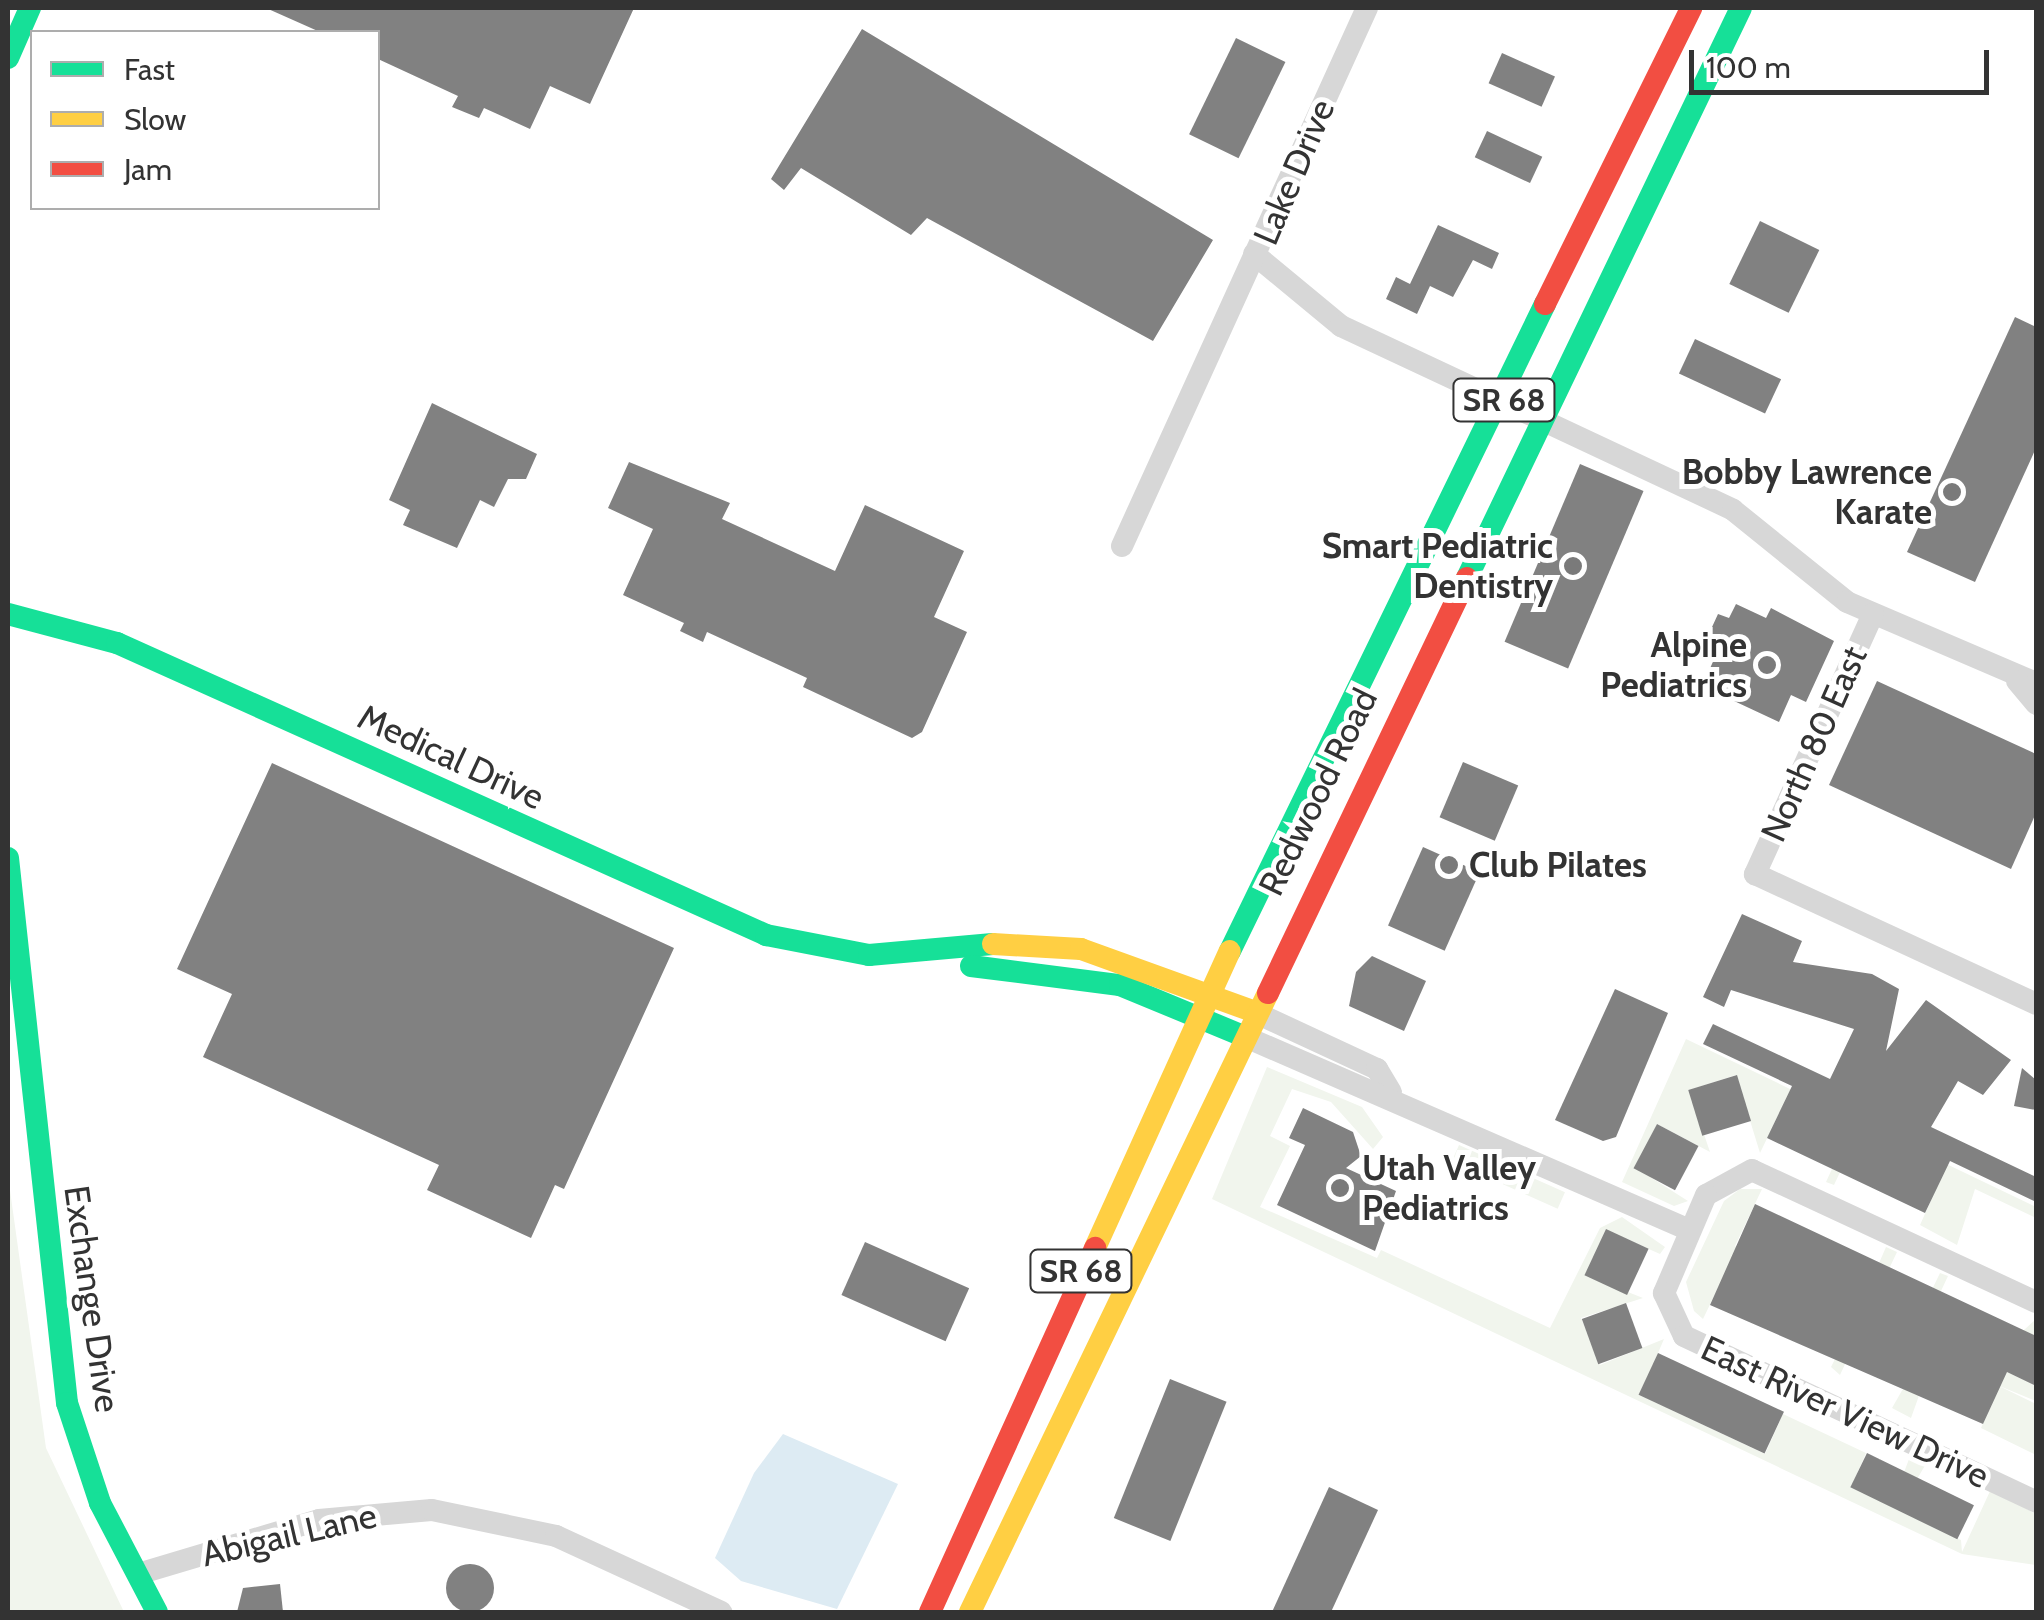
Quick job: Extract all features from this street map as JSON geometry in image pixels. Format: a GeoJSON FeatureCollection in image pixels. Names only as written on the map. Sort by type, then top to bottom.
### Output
{"type":"FeatureCollection","features":[{"type":"Feature","properties":{"kind":"main road"},"geometry":{"type":"LineString","coordinates":[[8,58],[30,8]]}},
{"type":"Feature","properties":{"kind":"main road","name":"Redwood Road"},"geometry":{"type":"LineString","coordinates":[[930,1612],[1200,1016],[1503,402],[1691,8]]}},
{"type":"Feature","properties":{"kind":"main road","name":"Redwood Road"},"geometry":{"type":"LineString","coordinates":[[970,1612],[1252,1011],[1741,8]]}},
{"type":"Feature","properties":{"kind":"main road","name":"Medical Drive"},"geometry":{"type":"LineString","coordinates":[[8,614],[116,643],[737,925],[911,968],[1057,971],[1200,1016],[1241,1035]]}},
{"type":"Feature","properties":{"kind":"main road","name":"Exchange Drive"},"geometry":{"type":"LineString","coordinates":[[8,858],[60,1366],[88,1472],[157,1612]]}},
{"type":"Feature","properties":{"kind":"main road","name":"Medical Drive"},"geometry":{"type":"LineString","coordinates":[[869,955],[1057,946],[1212,992],[1252,1011]]}},
{"type":"Feature","properties":{"kind":"street","name":"Lake Drive"},"geometry":{"type":"LineString","coordinates":[[1368,8],[1254,254],[1341,326],[1733,510],[1873,614],[2027,682]]}},
{"type":"Feature","properties":{"kind":"street"},"geometry":{"type":"LineString","coordinates":[[1122,546],[1254,254]]}},
{"type":"Feature","properties":{"kind":"street","name":"North 80 East"},"geometry":{"type":"LineString","coordinates":[[1873,614],[1755,874],[2036,1004]]}},
{"type":"Feature","properties":{"kind":"street"},"geometry":{"type":"LineString","coordinates":[[2027,682],[2036,704]]}},
{"type":"Feature","properties":{"kind":"street"},"geometry":{"type":"LineString","coordinates":[[1252,1011],[1376,1069],[1390,1092],[1687,1229],[1721,1179],[1752,1170],[2036,1302]]}},
{"type":"Feature","properties":{"kind":"street"},"geometry":{"type":"LineString","coordinates":[[1241,1035],[1367,1096],[1390,1092]]}},
{"type":"Feature","properties":{"kind":"street","name":"East River View Drive"},"geometry":{"type":"LineString","coordinates":[[1687,1229],[1666,1308],[1684,1336],[2036,1502]]}},
{"type":"Feature","properties":{"kind":"street","name":"Abigail Lane"},"geometry":{"type":"LineString","coordinates":[[138,1574],[319,1520],[432,1510],[556,1536],[722,1612]]}},
{"type":"Feature","properties":{"kind":"shaded area"},"geometry":{"type":"Polygon","coordinates":[[[1686,1039],[2036,1207],[2036,1218],[1975,1189],[1957,1245],[1920,1225],[1945,1169],[1860,1129],[1834,1185],[1826,1182],[1852,1125],[1788,1095],[1760,1153],[1736,1075],[1689,1090],[1710,1152],[1657,1124],[1636,1168],[1688,1201],[1674,1206],[1622,1182],[1686,1039]]]}},
{"type":"Feature","properties":{"kind":"shaded area"},"geometry":{"type":"Polygon","coordinates":[[[1267,1067],[1362,1107],[1383,1137],[1373,1149],[1331,1102],[1292,1089],[1270,1136],[1290,1146],[1260,1207],[1377,1258],[1381,1250],[1550,1328],[1600,1228],[1622,1217],[1665,1247],[1660,1254],[1606,1230],[1585,1275],[1643,1298],[1581,1318],[1600,1365],[1664,1339],[1640,1395],[1765,1454],[1783,1414],[1866,1453],[1851,1487],[1891,1506],[1911,1454],[1927,1462],[1899,1510],[1961,1540],[1962,1552],[1991,1489],[2036,1514],[2036,1565],[1962,1554],[1212,1199],[1267,1067]]]}},
{"type":"Feature","properties":{"kind":"shaded area"},"geometry":{"type":"Polygon","coordinates":[[[1459,1145],[1565,1192],[1558,1209],[1452,1161],[1459,1145]]]}},
{"type":"Feature","properties":{"kind":"shaded area"},"geometry":{"type":"Polygon","coordinates":[[[8,1176],[46,1448],[124,1612],[8,1612],[8,1176]]]}},
{"type":"Feature","properties":{"kind":"shaded area"},"geometry":{"type":"Polygon","coordinates":[[[1740,1189],[1762,1189],[1735,1246],[1860,1307],[1886,1247],[1897,1252],[1869,1311],[1912,1331],[1940,1273],[1948,1276],[1920,1336],[2024,1330],[2036,1319],[2036,1344],[2016,1376],[2036,1386],[2036,1401],[1997,1385],[2036,1404],[2036,1455],[1981,1428],[1996,1395],[1930,1365],[1911,1418],[1892,1408],[1920,1359],[1860,1332],[1840,1375],[1831,1367],[1855,1319],[1730,1263],[1703,1319],[1694,1311],[1686,1282],[1724,1201],[1740,1189]]]}},
{"type":"Feature","properties":{"kind":"shaded area"},"geometry":{"type":"Polygon","coordinates":[[[783,1434],[898,1484],[837,1609],[741,1581],[715,1558],[754,1473],[783,1434]]]}},
{"type":"Feature","properties":{"kind":"building"},"geometry":{"type":"Polygon","coordinates":[[[266,8],[634,8],[590,104],[550,86],[530,129],[484,108],[479,118],[452,107],[458,96],[380,60],[380,30],[316,30],[266,8]]]}},
{"type":"Feature","properties":{"kind":"building"},"geometry":{"type":"Polygon","coordinates":[[[862,29],[1213,240],[1153,341],[927,218],[911,235],[801,168],[784,190],[771,179],[862,29]]]}},
{"type":"Feature","properties":{"kind":"building"},"geometry":{"type":"Polygon","coordinates":[[[1236,38],[1285,62],[1239,158],[1189,134],[1236,38]]]}},
{"type":"Feature","properties":{"kind":"building"},"geometry":{"type":"Polygon","coordinates":[[[1502,53],[1555,77],[1542,107],[1489,83],[1502,53]]]}},
{"type":"Feature","properties":{"kind":"building"},"geometry":{"type":"Polygon","coordinates":[[[1487,131],[1542,157],[1530,183],[1475,157],[1487,131]]]}},
{"type":"Feature","properties":{"kind":"building"},"geometry":{"type":"Polygon","coordinates":[[[1760,221],[1819,250],[1789,313],[1729,284],[1760,221]]]}},
{"type":"Feature","properties":{"kind":"building"},"geometry":{"type":"Polygon","coordinates":[[[1438,225],[1499,253],[1492,269],[1473,260],[1453,297],[1430,286],[1417,314],[1386,299],[1396,277],[1410,284],[1438,225]]]}},
{"type":"Feature","properties":{"kind":"building"},"geometry":{"type":"Polygon","coordinates":[[[2015,317],[2036,327],[2036,448],[1975,582],[1907,552],[2015,317]]]}},
{"type":"Feature","properties":{"kind":"building"},"geometry":{"type":"Polygon","coordinates":[[[1695,339],[1781,379],[1765,414],[1679,373],[1695,339]]]}},
{"type":"Feature","properties":{"kind":"building"},"geometry":{"type":"Polygon","coordinates":[[[432,403],[537,454],[526,479],[508,479],[494,507],[480,500],[457,548],[403,525],[410,510],[389,500],[432,403]]]}},
{"type":"Feature","properties":{"kind":"building"},"geometry":{"type":"Polygon","coordinates":[[[629,462],[730,503],[722,519],[835,571],[865,505],[964,551],[934,617],[967,632],[922,732],[912,738],[803,687],[807,678],[707,632],[703,642],[680,631],[684,623],[623,595],[653,529],[608,508],[629,462]]]}},
{"type":"Feature","properties":{"kind":"building","name":"Smart Pediatric Dentistry"},"geometry":{"type":"Polygon","coordinates":[[[1580,464],[1644,491],[1568,669],[1505,642],[1580,464]]]}},
{"type":"Feature","properties":{"kind":"building","name":"Alpine Pediatrics"},"geometry":{"type":"Polygon","coordinates":[[[1736,604],[1766,618],[1771,608],[1834,641],[1806,702],[1791,695],[1779,722],[1702,686],[1721,644],[1707,638],[1718,614],[1729,618],[1736,604]]]}},
{"type":"Feature","properties":{"kind":"building"},"geometry":{"type":"Polygon","coordinates":[[[1877,681],[2036,754],[2036,813],[2011,869],[1829,785],[1877,681]]]}},
{"type":"Feature","properties":{"kind":"building"},"geometry":{"type":"Polygon","coordinates":[[[1463,762],[1518,785],[1495,841],[1440,817],[1463,762]]]}},
{"type":"Feature","properties":{"kind":"building"},"geometry":{"type":"Polygon","coordinates":[[[272,763],[674,948],[564,1189],[555,1185],[531,1238],[427,1190],[439,1165],[203,1057],[232,994],[177,969],[272,763]]]}},
{"type":"Feature","properties":{"kind":"building"},"geometry":{"type":"Polygon","coordinates":[[[1423,847],[1480,872],[1445,951],[1388,926],[1423,847]]]}},
{"type":"Feature","properties":{"kind":"building"},"geometry":{"type":"Polygon","coordinates":[[[1742,914],[1802,941],[1793,962],[1872,974],[1899,989],[1886,1051],[1926,1000],[2011,1060],[1983,1095],[1958,1081],[1931,1127],[2036,1177],[2036,1202],[1950,1161],[1925,1213],[1767,1138],[1792,1086],[1703,1044],[1713,1024],[1830,1079],[1854,1029],[1731,990],[1724,1007],[1703,997],[1742,914]]]}},
{"type":"Feature","properties":{"kind":"building"},"geometry":{"type":"Polygon","coordinates":[[[1372,956],[1426,981],[1404,1031],[1349,1006],[1356,972],[1372,956]]]}},
{"type":"Feature","properties":{"kind":"building"},"geometry":{"type":"Polygon","coordinates":[[[1615,989],[1668,1013],[1616,1137],[1603,1141],[1555,1120],[1615,989]]]}},
{"type":"Feature","properties":{"kind":"building"},"geometry":{"type":"Polygon","coordinates":[[[2022,1068],[2036,1080],[2036,1110],[2014,1106],[2022,1068]]]}},
{"type":"Feature","properties":{"kind":"building"},"geometry":{"type":"Polygon","coordinates":[[[1737,1075],[1751,1121],[1702,1136],[1688,1090],[1737,1075]]]}},
{"type":"Feature","properties":{"kind":"building"},"geometry":{"type":"Polygon","coordinates":[[[1303,1108],[1353,1132],[1361,1156],[1346,1168],[1396,1191],[1375,1251],[1277,1205],[1305,1145],[1289,1138],[1303,1108]]]}},
{"type":"Feature","properties":{"kind":"building"},"geometry":{"type":"Polygon","coordinates":[[[1657,1124],[1698,1146],[1675,1190],[1634,1168],[1657,1124]]]}},
{"type":"Feature","properties":{"kind":"building"},"geometry":{"type":"Polygon","coordinates":[[[1755,1204],[2036,1336],[2036,1386],[2007,1372],[1983,1424],[1710,1305],[1755,1204]]]}},
{"type":"Feature","properties":{"kind":"building"},"geometry":{"type":"Polygon","coordinates":[[[1606,1229],[1649,1249],[1627,1295],[1584,1275],[1606,1229]]]}},
{"type":"Feature","properties":{"kind":"building"},"geometry":{"type":"Polygon","coordinates":[[[865,1242],[969,1288],[946,1341],[841,1295],[865,1242]]]}},
{"type":"Feature","properties":{"kind":"building"},"geometry":{"type":"Polygon","coordinates":[[[1626,1303],[1642,1348],[1598,1364],[1582,1319],[1626,1303]]]}},
{"type":"Feature","properties":{"kind":"building"},"geometry":{"type":"Polygon","coordinates":[[[1658,1353],[1784,1412],[1765,1453],[1639,1395],[1658,1353]]]}},
{"type":"Feature","properties":{"kind":"building"},"geometry":{"type":"Polygon","coordinates":[[[1170,1379],[1227,1402],[1170,1541],[1114,1518],[1170,1379]]]}},
{"type":"Feature","properties":{"kind":"building"},"geometry":{"type":"Polygon","coordinates":[[[1867,1453],[1974,1505],[1957,1539],[1850,1487],[1867,1453]]]}},
{"type":"Feature","properties":{"kind":"building"},"geometry":{"type":"Polygon","coordinates":[[[1329,1487],[1378,1510],[1331,1612],[1272,1612],[1329,1487]]]}},
{"type":"Feature","properties":{"kind":"building"},"geometry":{"type":"Polygon","coordinates":[[[470,1564],[487,1571],[494,1588],[487,1605],[470,1612],[453,1605],[446,1588],[453,1571],[470,1564]]]}},
{"type":"Feature","properties":{"kind":"building"},"geometry":{"type":"Polygon","coordinates":[[[280,1584],[283,1612],[237,1612],[243,1588],[280,1584]]]}},
{"type":"Feature","properties":{"kind":"traffic: fast"},"geometry":{"type":"LineString","coordinates":[[8,58],[30,8]]}},
{"type":"Feature","properties":{"kind":"traffic: fast"},"geometry":{"type":"LineString","coordinates":[[1467,578],[1741,8]]}},
{"type":"Feature","properties":{"kind":"traffic: fast"},"geometry":{"type":"LineString","coordinates":[[1230,951],[1545,304]]}},
{"type":"Feature","properties":{"kind":"traffic: fast"},"geometry":{"type":"LineString","coordinates":[[8,614],[117,643],[766,935],[869,955],[993,944]]}},
{"type":"Feature","properties":{"kind":"traffic: fast"},"geometry":{"type":"LineString","coordinates":[[8,858],[67,1403],[100,1503],[157,1612]]}},
{"type":"Feature","properties":{"kind":"traffic: fast"},"geometry":{"type":"LineString","coordinates":[[971,966],[1120,985],[1241,1035]]}},
{"type":"Feature","properties":{"kind":"traffic: slow"},"geometry":{"type":"LineString","coordinates":[[993,944],[1081,949],[1252,1011]]}},
{"type":"Feature","properties":{"kind":"traffic: slow"},"geometry":{"type":"LineString","coordinates":[[1095,1248],[1230,951]]}},
{"type":"Feature","properties":{"kind":"traffic: slow"},"geometry":{"type":"LineString","coordinates":[[970,1612],[1268,993]]}},
{"type":"Feature","properties":{"kind":"traffic: jam"},"geometry":{"type":"LineString","coordinates":[[1545,304],[1691,8]]}},
{"type":"Feature","properties":{"kind":"traffic: jam"},"geometry":{"type":"LineString","coordinates":[[1268,993],[1467,578]]}},
{"type":"Feature","properties":{"kind":"traffic: jam"},"geometry":{"type":"LineString","coordinates":[[930,1612],[1095,1248]]}},
{"type":"Feature","properties":{"kind":"place","name":"Bobby Lawrence Karate"},"geometry":{"type":"Point","coordinates":[1952,492]}},
{"type":"Feature","properties":{"kind":"place","name":"Smart Pediatric Dentistry"},"geometry":{"type":"Point","coordinates":[1573,566]}},
{"type":"Feature","properties":{"kind":"place","name":"Alpine Pediatrics"},"geometry":{"type":"Point","coordinates":[1767,665]}},
{"type":"Feature","properties":{"kind":"place","name":"Club Pilates"},"geometry":{"type":"Point","coordinates":[1449,865]}},
{"type":"Feature","properties":{"kind":"place","name":"Utah Valley Pediatrics"},"geometry":{"type":"Point","coordinates":[1340,1188]}}]}
